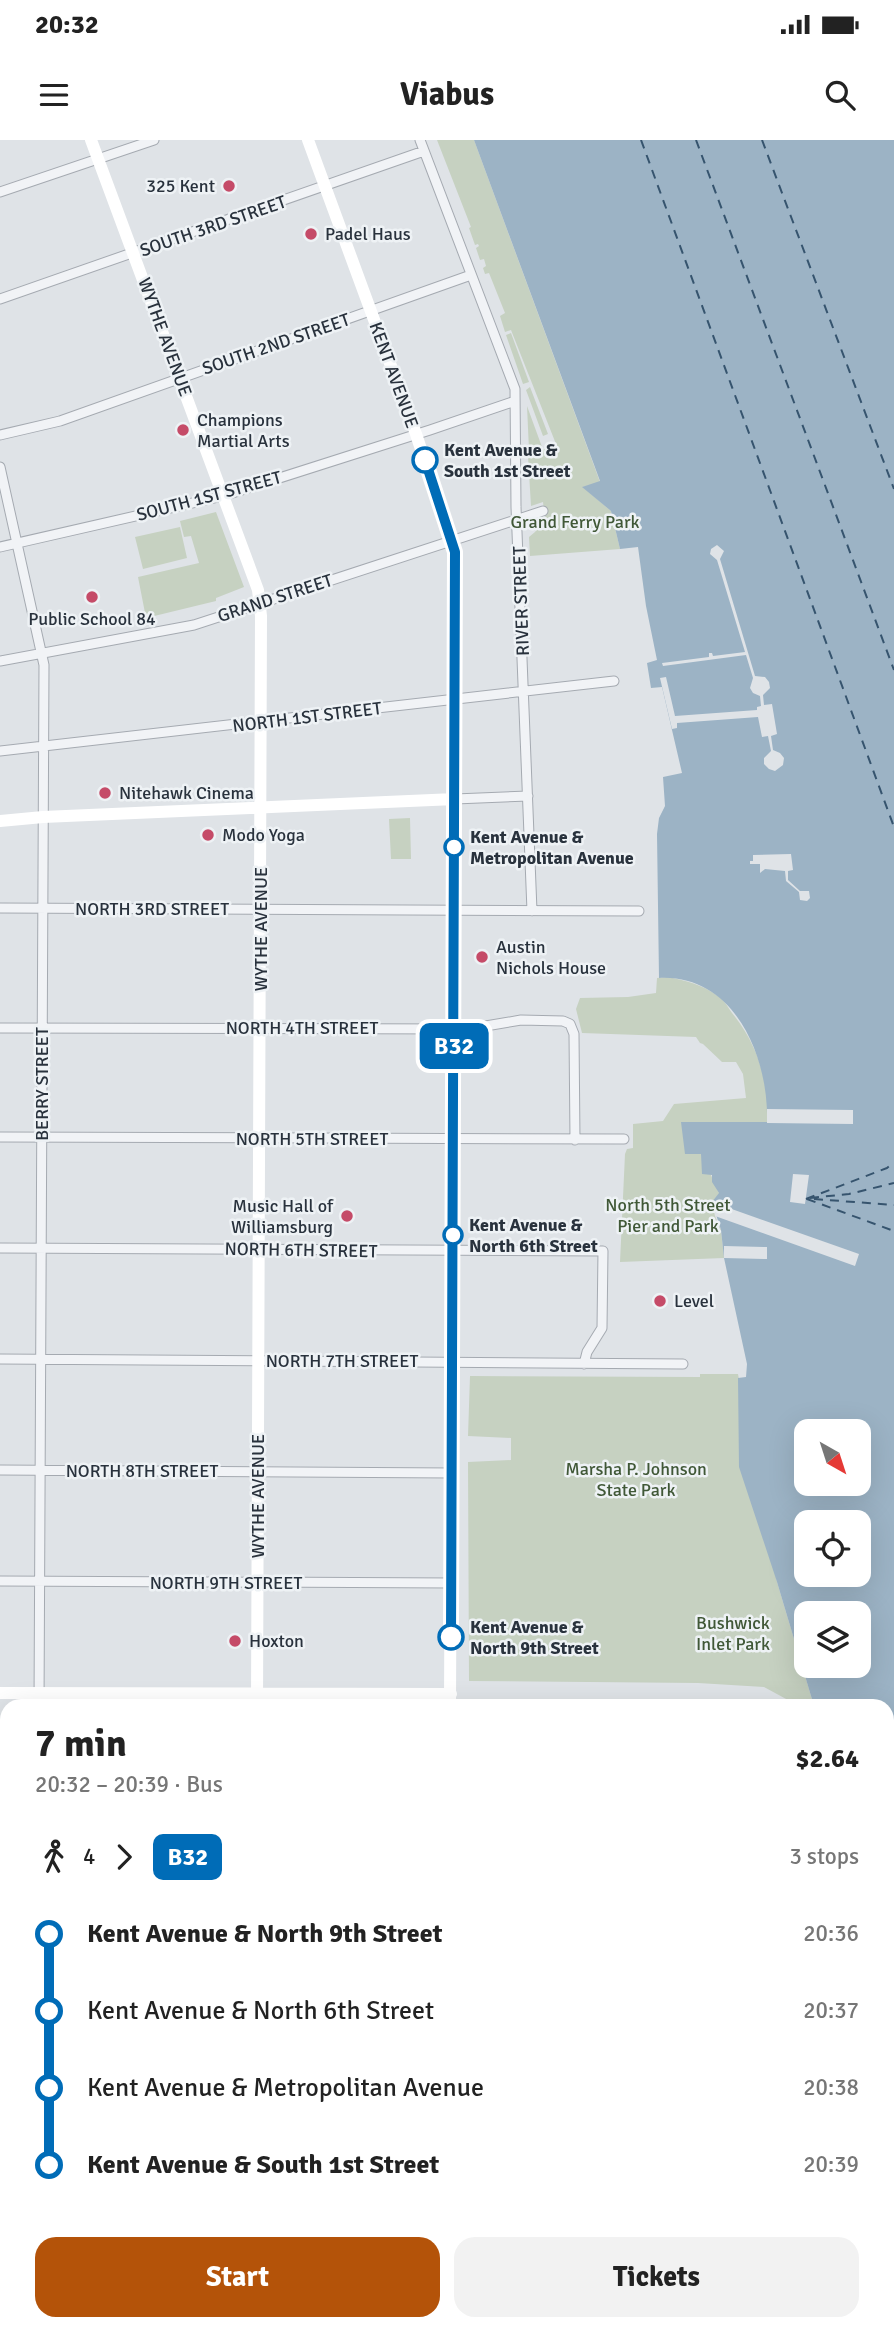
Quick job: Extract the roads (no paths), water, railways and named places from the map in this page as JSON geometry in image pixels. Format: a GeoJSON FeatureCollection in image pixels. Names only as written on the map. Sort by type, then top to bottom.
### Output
{"type":"FeatureCollection","features":[{"type":"Feature","properties":{"kind":"main road","name":"WYTHE AVENUE"},"geometry":{"type":"LineString","coordinates":[[91,140],[258,590],[260,603],[257,1699]]}},
{"type":"Feature","properties":{"kind":"main road","name":"KENT AVENUE"},"geometry":{"type":"LineString","coordinates":[[308,140],[416,434],[452,540],[455,560],[450,1699]]}},
{"type":"Feature","properties":{"kind":"main road"},"geometry":{"type":"LineString","coordinates":[[0,821],[455,799]]}},
{"type":"Feature","properties":{"kind":"main road"},"geometry":{"type":"LineString","coordinates":[[0,1693],[33,1699]]}},
{"type":"Feature","properties":{"kind":"street"},"geometry":{"type":"LineString","coordinates":[[0,192],[154,140]]}},
{"type":"Feature","properties":{"kind":"street","name":"RIVER STREET"},"geometry":{"type":"LineString","coordinates":[[420,140],[515,389],[531,911]]}},
{"type":"Feature","properties":{"kind":"street","name":"SOUTH 3RD STREET"},"geometry":{"type":"LineString","coordinates":[[0,299],[424,151]]}},
{"type":"Feature","properties":{"kind":"street","name":"SOUTH 2ND STREET"},"geometry":{"type":"LineString","coordinates":[[0,435],[60,421],[471,275]]}},
{"type":"Feature","properties":{"kind":"street","name":"SOUTH 1ST STREET"},"geometry":{"type":"LineString","coordinates":[[0,547],[223,496],[515,401]]}},
{"type":"Feature","properties":{"kind":"street","name":"BERRY STREET"},"geometry":{"type":"LineString","coordinates":[[0,467],[44,665],[39,1699]]}},
{"type":"Feature","properties":{"kind":"street","name":"GRAND STREET"},"geometry":{"type":"LineString","coordinates":[[0,661],[194,625],[543,511]]}},
{"type":"Feature","properties":{"kind":"street","name":"NORTH 1ST STREET"},"geometry":{"type":"LineString","coordinates":[[0,751],[614,681]]}},
{"type":"Feature","properties":{"kind":"street"},"geometry":{"type":"LineString","coordinates":[[455,799],[528,796]]}},
{"type":"Feature","properties":{"kind":"street","name":"NORTH 3RD STREET"},"geometry":{"type":"LineString","coordinates":[[0,908],[639,911]]}},
{"type":"Feature","properties":{"kind":"street","name":"NORTH 4TH STREET"},"geometry":{"type":"LineString","coordinates":[[0,1028],[454,1029],[487,1027],[521,1020],[562,1021],[570,1024],[575,1041],[575,1140]]}},
{"type":"Feature","properties":{"kind":"street","name":"NORTH 5TH STREET"},"geometry":{"type":"LineString","coordinates":[[0,1137],[624,1139]]}},
{"type":"Feature","properties":{"kind":"street","name":"NORTH 6TH STREET"},"geometry":{"type":"LineString","coordinates":[[0,1248],[603,1251],[602,1328],[587,1352],[584,1364]]}},
{"type":"Feature","properties":{"kind":"street","name":"NORTH 7TH STREET"},"geometry":{"type":"LineString","coordinates":[[0,1359],[683,1364]]}},
{"type":"Feature","properties":{"kind":"street","name":"NORTH 8TH STREET"},"geometry":{"type":"LineString","coordinates":[[0,1471],[452,1473]]}},
{"type":"Feature","properties":{"kind":"street","name":"NORTH 9TH STREET"},"geometry":{"type":"LineString","coordinates":[[0,1581],[452,1583]]}},
{"type":"Feature","properties":{"kind":"water"},"geometry":{"type":"Polygon","coordinates":[[[474,140],[894,140],[894,1699],[812,1699],[806,1678],[871,1678],[871,1601],[794,1601],[794,1639],[739,1467],[738,1378],[746,1377],[747,1364],[724,1258],[721,1230],[712,1202],[719,1193],[712,1182],[712,1175],[702,1174],[701,1154],[685,1154],[681,1122],[767,1122],[766,1097],[754,1047],[742,1024],[727,1005],[708,990],[686,980],[659,978],[657,834],[659,818],[665,806],[663,777],[682,773],[662,687],[651,688],[647,663],[657,660],[638,547],[620,549],[611,511],[582,487],[600,481],[474,140]]]}},
{"type":"Feature","properties":{"kind":"place","name":"325 Kent"},"geometry":{"type":"Point","coordinates":[229,186]}},
{"type":"Feature","properties":{"kind":"place","name":"Padel Haus"},"geometry":{"type":"Point","coordinates":[311,234]}},
{"type":"Feature","properties":{"kind":"place","name":"Champions Martial Arts"},"geometry":{"type":"Point","coordinates":[183,430]}},
{"type":"Feature","properties":{"kind":"place","name":"Kent Avenue & South 1st Street"},"geometry":{"type":"Point","coordinates":[425,460]}},
{"type":"Feature","properties":{"kind":"place","name":"Public School 84"},"geometry":{"type":"Point","coordinates":[92,597]}},
{"type":"Feature","properties":{"kind":"place","name":"Nitehawk Cinema"},"geometry":{"type":"Point","coordinates":[105,793]}},
{"type":"Feature","properties":{"kind":"place","name":"Modo Yoga"},"geometry":{"type":"Point","coordinates":[208,835]}},
{"type":"Feature","properties":{"kind":"place","name":"Kent Avenue & Metropolitan Avenue"},"geometry":{"type":"Point","coordinates":[454,847]}},
{"type":"Feature","properties":{"kind":"place","name":"Austin Nichols House"},"geometry":{"type":"Point","coordinates":[482,957]}},
{"type":"Feature","properties":{"kind":"place","name":"Music Hall of Williamsburg"},"geometry":{"type":"Point","coordinates":[347,1216]}},
{"type":"Feature","properties":{"kind":"place","name":"Kent Avenue & North 6th Street"},"geometry":{"type":"Point","coordinates":[453,1235]}},
{"type":"Feature","properties":{"kind":"place","name":"Level"},"geometry":{"type":"Point","coordinates":[660,1301]}},
{"type":"Feature","properties":{"kind":"place","name":"Kent Avenue & North 9th Street"},"geometry":{"type":"Point","coordinates":[451,1637]}},
{"type":"Feature","properties":{"kind":"place","name":"Hoxton"},"geometry":{"type":"Point","coordinates":[235,1641]}},
{"type":"Feature","properties":{"kind":"park label","name":"Grand Ferry Park"},"geometry":{"type":"Point","coordinates":[575,522]}},
{"type":"Feature","properties":{"kind":"park label","name":"North 5th Street Pier and Park"},"geometry":{"type":"Point","coordinates":[668,1215]}},
{"type":"Feature","properties":{"kind":"park label","name":"Marsha P. Johnson State Park"},"geometry":{"type":"Point","coordinates":[636,1479]}},
{"type":"Feature","properties":{"kind":"park label","name":"Bushwick Inlet Park"},"geometry":{"type":"Point","coordinates":[733,1633]}}]}
